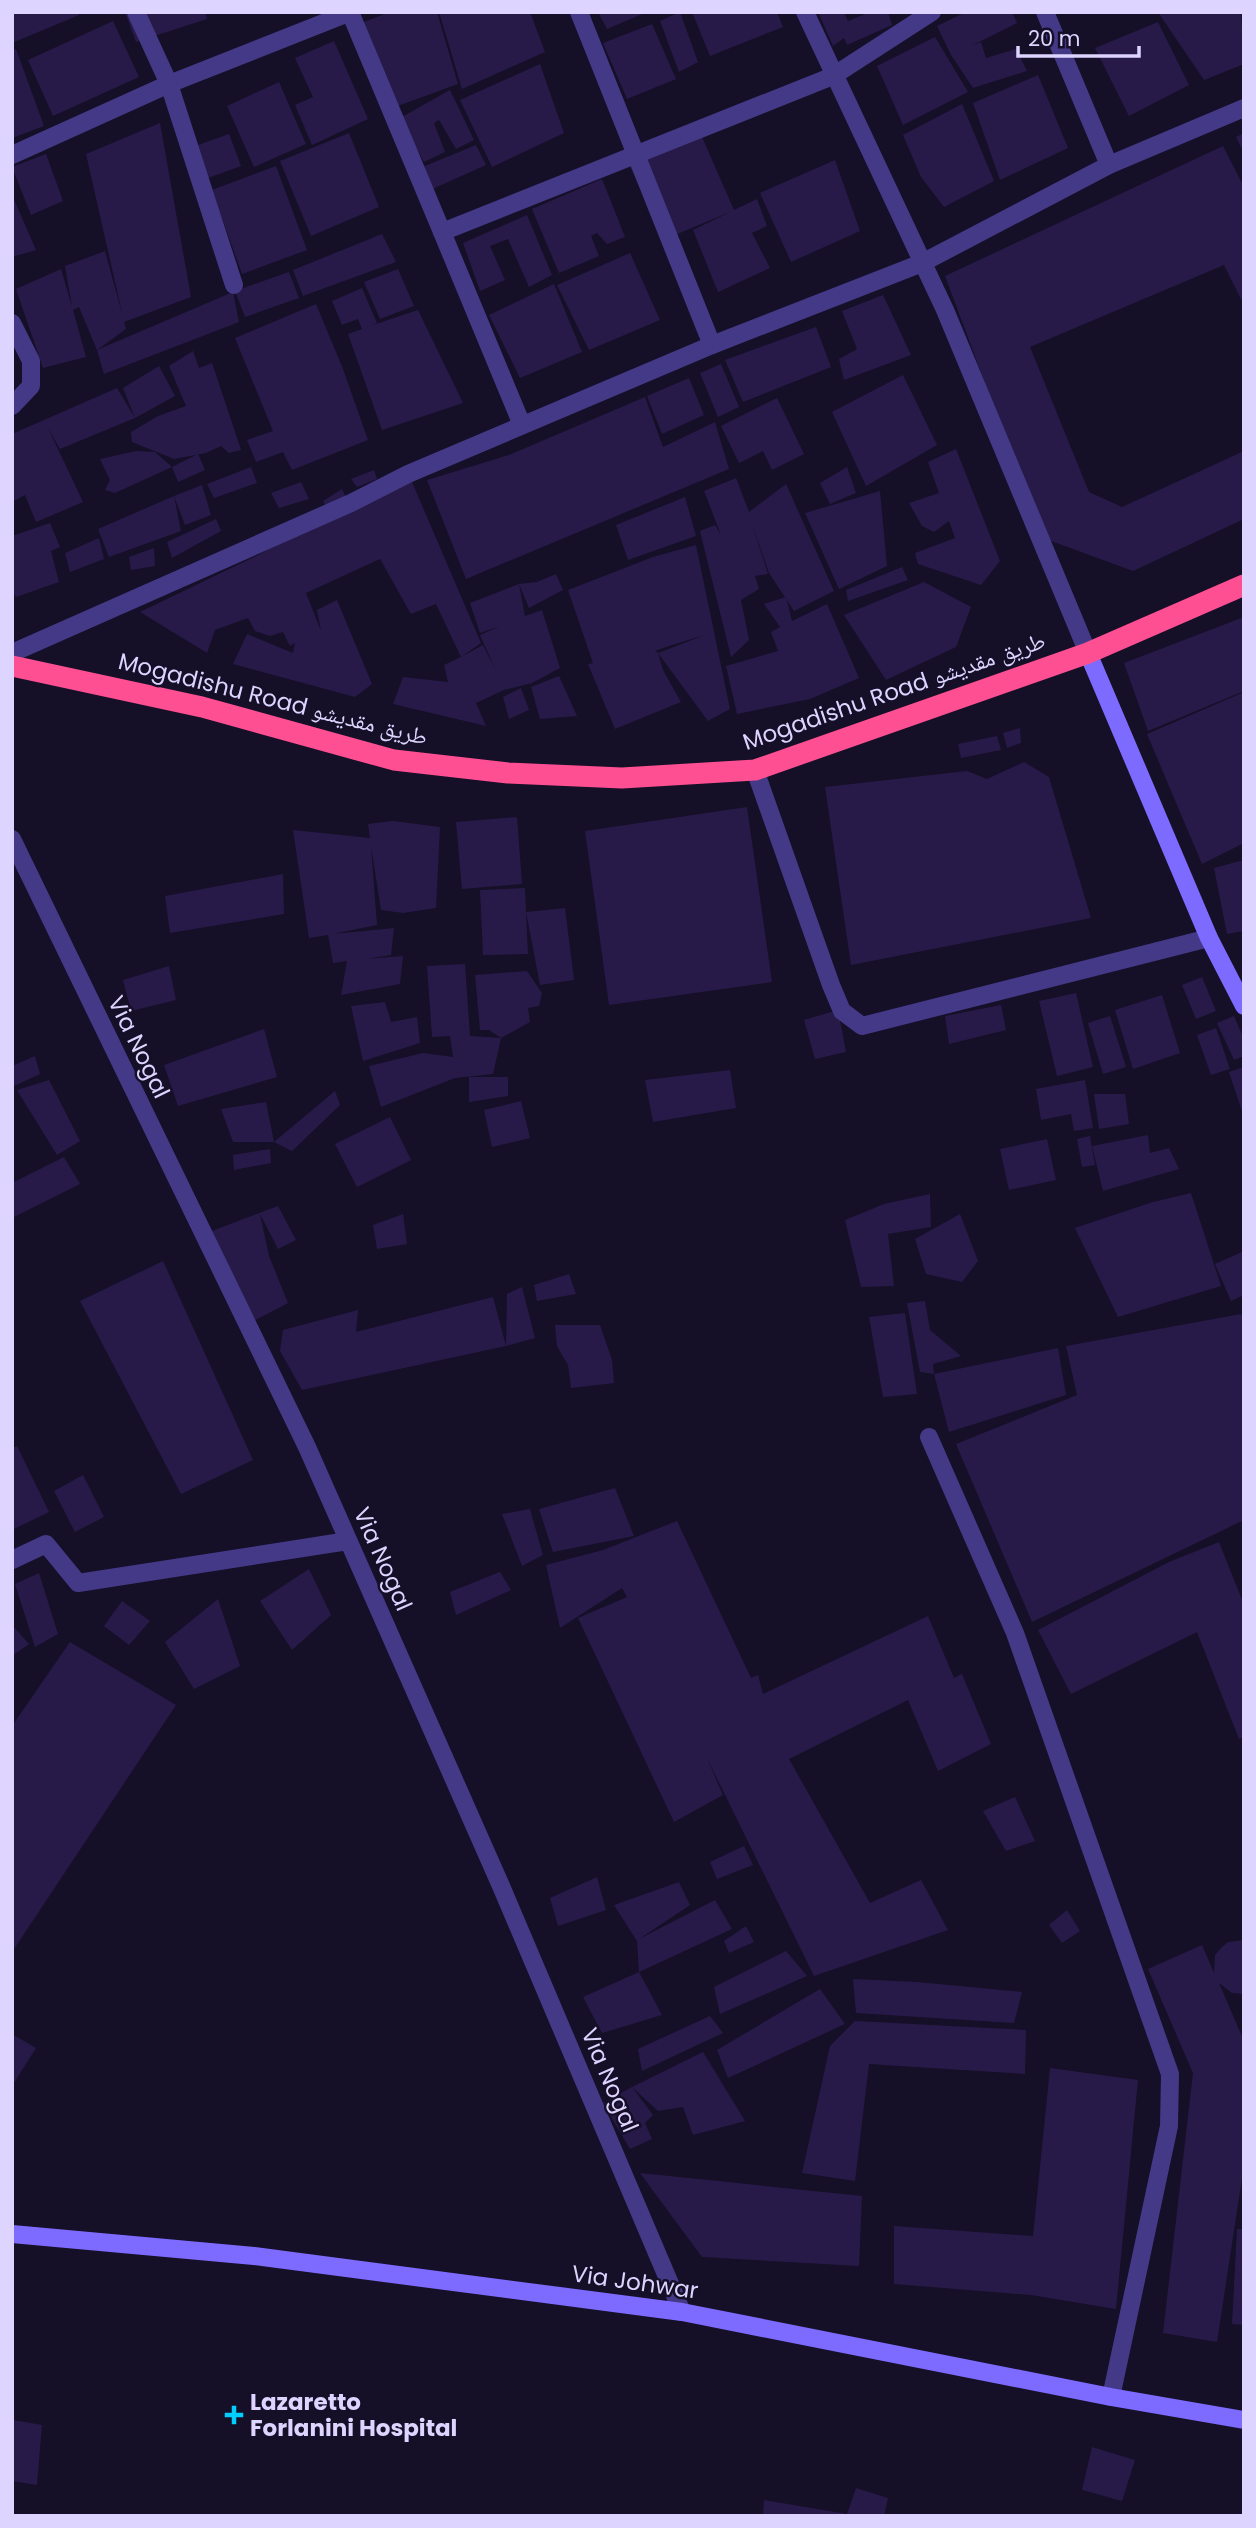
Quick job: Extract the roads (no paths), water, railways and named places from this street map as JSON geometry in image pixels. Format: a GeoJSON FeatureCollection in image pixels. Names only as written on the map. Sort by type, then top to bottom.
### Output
{"type":"FeatureCollection","features":[{"type":"Feature","properties":{"kind":"highway","name":"Mogadishu Road طريق مقديشو"},"geometry":{"type":"LineString","coordinates":[[12,666],[202,707],[394,760],[508,773],[622,778],[755,769],[1088,653],[1244,585]]}},
{"type":"Feature","properties":{"kind":"street"},"geometry":{"type":"LineString","coordinates":[[136,12],[169,84],[234,285]]}},
{"type":"Feature","properties":{"kind":"street"},"geometry":{"type":"LineString","coordinates":[[12,155],[169,84],[350,12],[522,425]]}},
{"type":"Feature","properties":{"kind":"street"},"geometry":{"type":"LineString","coordinates":[[579,12],[712,345]]}},
{"type":"Feature","properties":{"kind":"street"},"geometry":{"type":"LineString","coordinates":[[805,12],[945,310],[1209,938],[1244,1006]]}},
{"type":"Feature","properties":{"kind":"street"},"geometry":{"type":"LineString","coordinates":[[442,232],[833,76],[932,12]]}},
{"type":"Feature","properties":{"kind":"street"},"geometry":{"type":"LineString","coordinates":[[1045,12],[1109,165]]}},
{"type":"Feature","properties":{"kind":"street"},"geometry":{"type":"LineString","coordinates":[[12,653],[522,425],[712,345],[922,263],[1109,165],[1244,108]]}},
{"type":"Feature","properties":{"kind":"street"},"geometry":{"type":"LineString","coordinates":[[12,323],[31,361],[31,386],[12,406]]}},
{"type":"Feature","properties":{"kind":"street"},"geometry":{"type":"LineString","coordinates":[[755,769],[831,985],[842,1011],[862,1026],[1209,938]]}},
{"type":"Feature","properties":{"kind":"street","name":"Via Nogal"},"geometry":{"type":"LineString","coordinates":[[12,839],[307,1447],[501,1886],[682,2312]]}},
{"type":"Feature","properties":{"kind":"street"},"geometry":{"type":"LineString","coordinates":[[929,1437],[1015,1633],[1170,2074],[1168,2126],[1111,2397]]}},
{"type":"Feature","properties":{"kind":"street"},"geometry":{"type":"LineString","coordinates":[[12,1560],[46,1544],[78,1583],[348,1541]]}},
{"type":"Feature","properties":{"kind":"street","name":"Via Johwar"},"geometry":{"type":"LineString","coordinates":[[12,2234],[254,2256],[682,2312],[1111,2397],[1244,2420]]}},
{"type":"Feature","properties":{"kind":"place","name":"Lazaretto Forlanini Hospital"},"geometry":{"type":"Point","coordinates":[234,2415]}}]}
